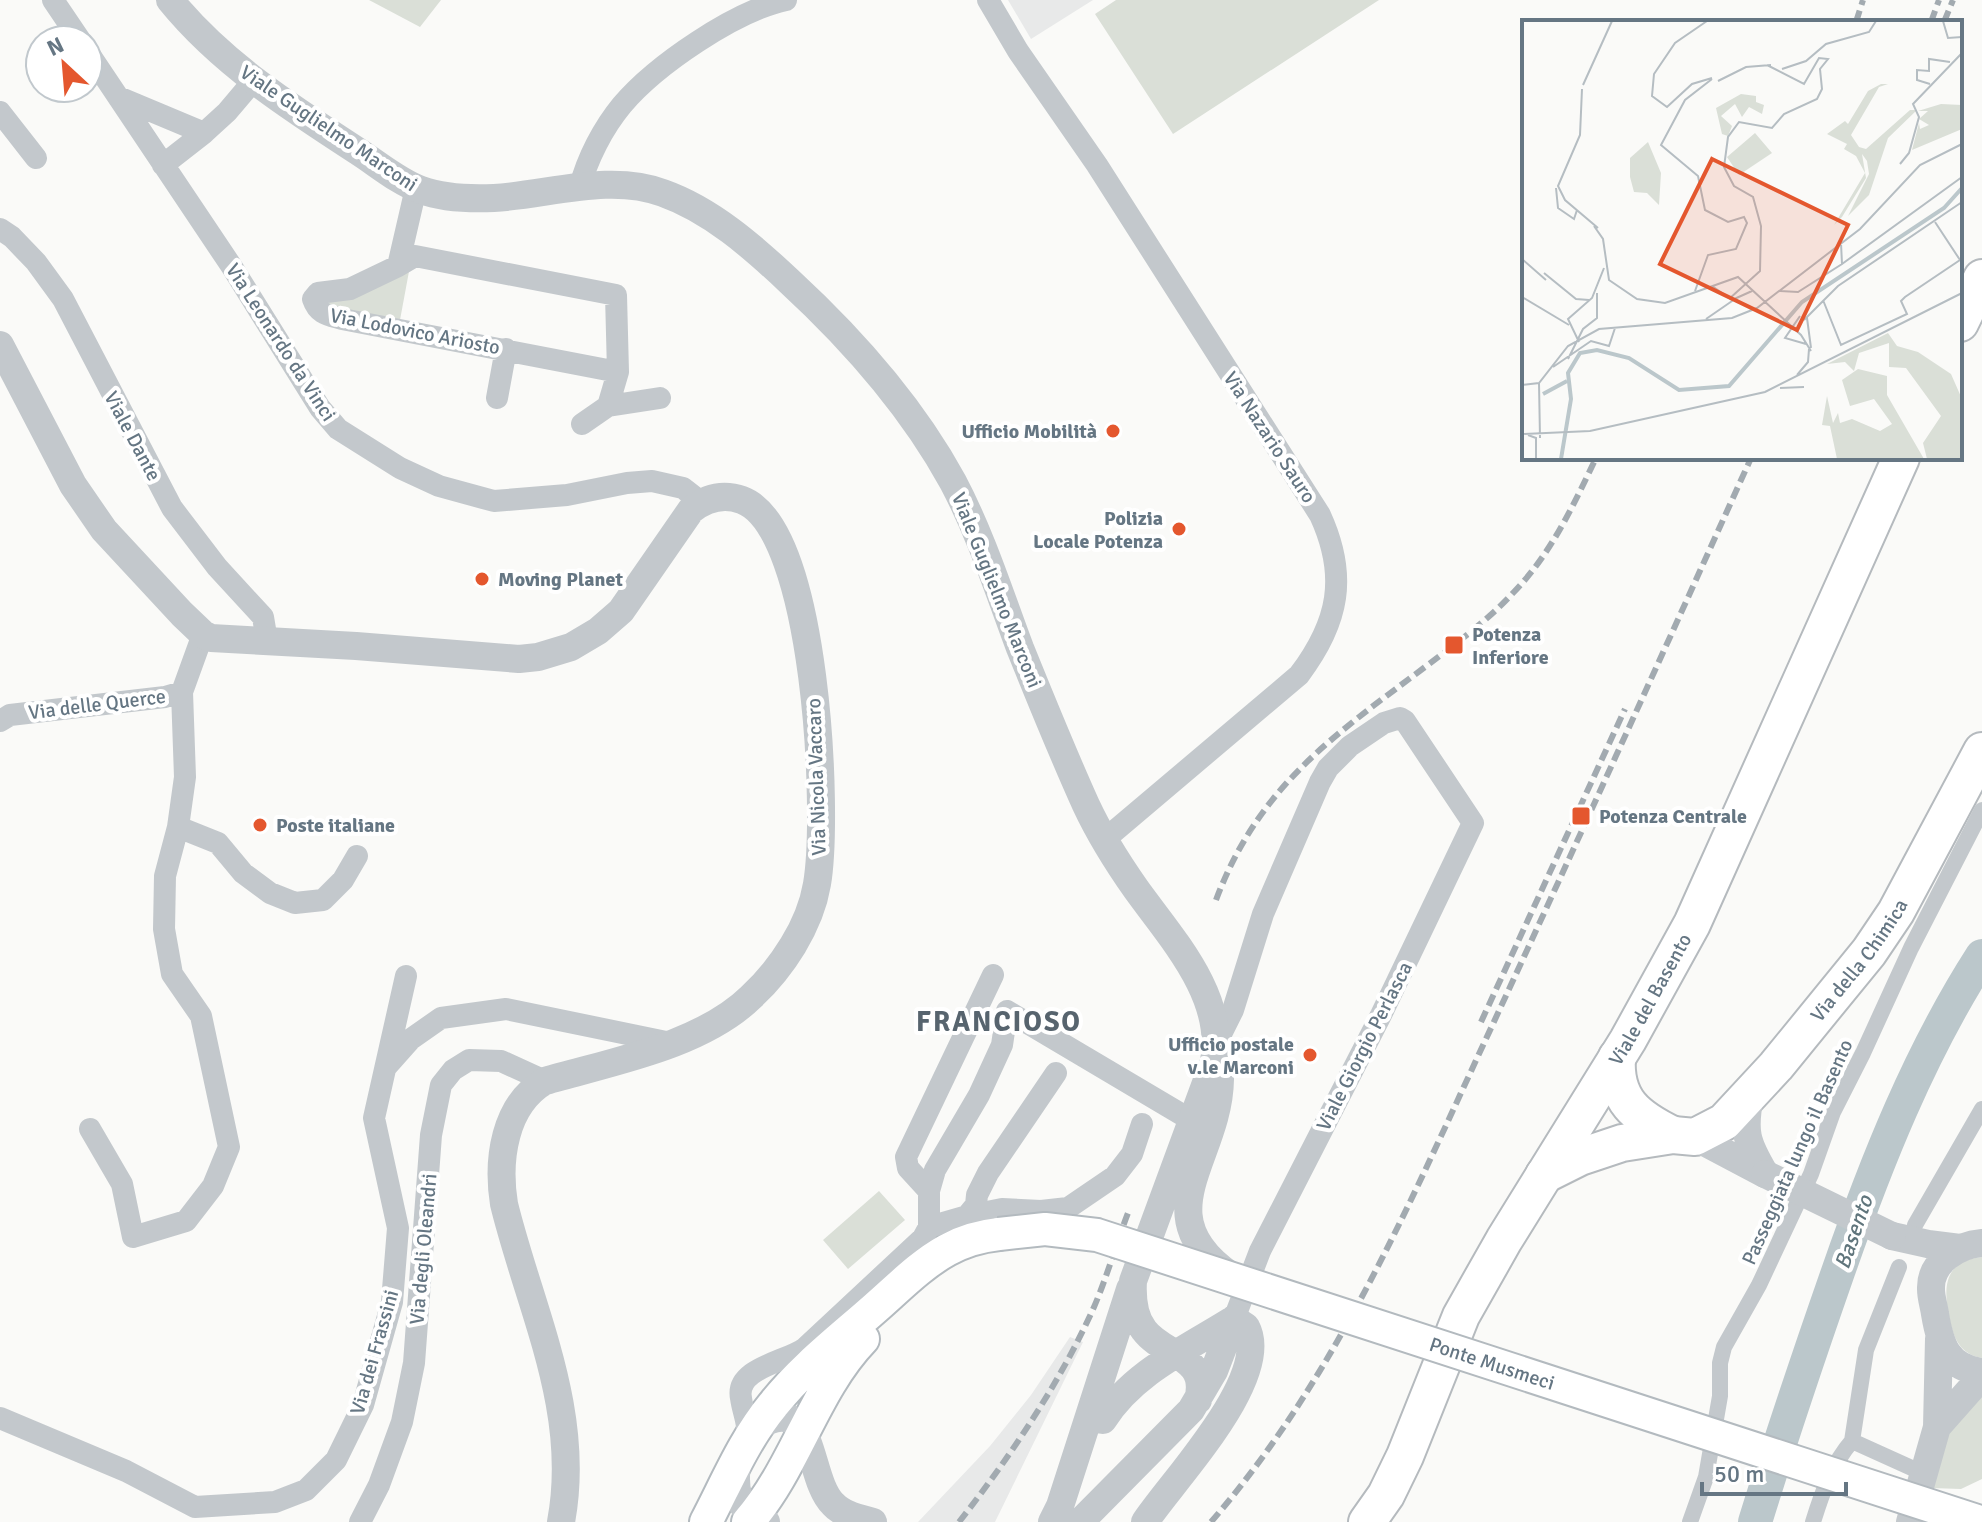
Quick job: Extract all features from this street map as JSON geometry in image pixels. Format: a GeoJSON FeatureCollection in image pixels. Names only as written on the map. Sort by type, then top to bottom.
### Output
{"type":"FeatureCollection","features":[{"type":"Feature","properties":{"kind":"main road"},"geometry":{"type":"LineString","coordinates":[[1962,321],[1982,278]]}},
{"type":"Feature","properties":{"kind":"main road"},"geometry":{"type":"LineString","coordinates":[[1962,324],[1982,315]]}},
{"type":"Feature","properties":{"kind":"main road","name":"Viale del Basento"},"geometry":{"type":"LineString","coordinates":[[1381,1513],[1461,1316],[1617,1057],[1692,924],[1900,460]]}},
{"type":"Feature","properties":{"kind":"main road","name":"Via della Chimica"},"geometry":{"type":"LineString","coordinates":[[1684,1136],[1724,1122],[1750,1095],[1876,942],[1896,912],[1982,751]]}},
{"type":"Feature","properties":{"kind":"main road"},"geometry":{"type":"LineString","coordinates":[[1617,1057],[1616,1077],[1631,1106],[1642,1118],[1684,1136]]}},
{"type":"Feature","properties":{"kind":"main road"},"geometry":{"type":"LineString","coordinates":[[1544,1175],[1598,1150],[1622,1143],[1684,1136]]}},
{"type":"Feature","properties":{"kind":"main road","name":"Ponte Musmeci"},"geometry":{"type":"LineString","coordinates":[[1001,1240],[1045,1229],[1097,1235],[1245,1273],[1980,1522]]}},
{"type":"Feature","properties":{"kind":"main road"},"geometry":{"type":"LineString","coordinates":[[706,1522],[747,1441],[796,1379],[929,1261],[983,1235],[1001,1240]]}},
{"type":"Feature","properties":{"kind":"main road"},"geometry":{"type":"LineString","coordinates":[[756,1520],[833,1376],[860,1342],[945,1268],[1001,1240]]}},
{"type":"Feature","properties":{"kind":"main road","name":"Ponte Musmeci"},"geometry":{"type":"LineString","coordinates":[[1001,1240],[1094,1254],[1926,1522]]}},
{"type":"Feature","properties":{"kind":"street"},"geometry":{"type":"LineString","coordinates":[[53,0],[69,24]]}},
{"type":"Feature","properties":{"kind":"street","name":"Viale Guglielmo Marconi"},"geometry":{"type":"LineString","coordinates":[[170,0],[194,28],[254,80],[330,134],[416,188],[455,197],[495,198],[580,187],[648,188],[665,193],[704,215],[736,235],[812,302],[873,365],[918,426],[967,511],[1083,799],[1104,840],[1186,958],[1215,1023],[1217,1042],[1214,1061],[1133,1281],[1136,1316],[1144,1331],[1178,1345],[1200,1382],[1199,1396]]}},
{"type":"Feature","properties":{"kind":"street"},"geometry":{"type":"LineString","coordinates":[[580,187],[587,161],[622,105],[659,71],[726,22],[768,4],[786,0]]}},
{"type":"Feature","properties":{"kind":"street","name":"Via Nazario Sauro"},"geometry":{"type":"LineString","coordinates":[[988,0],[1018,51],[1097,165],[1320,515],[1333,552],[1338,590],[1327,630],[1316,653],[1299,675],[1104,840]]}},
{"type":"Feature","properties":{"kind":"street","name":"Via Leonardo da Vinci"},"geometry":{"type":"LineString","coordinates":[[104,76],[232,267],[320,408],[338,429],[366,449],[439,486],[494,501],[555,497],[652,481],[683,488],[701,502]]}},
{"type":"Feature","properties":{"kind":"street"},"geometry":{"type":"LineString","coordinates":[[163,165],[227,112],[254,80]]}},
{"type":"Feature","properties":{"kind":"street"},"geometry":{"type":"LineString","coordinates":[[118,97],[204,133]]}},
{"type":"Feature","properties":{"kind":"street"},"geometry":{"type":"LineString","coordinates":[[0,112],[36,158]]}},
{"type":"Feature","properties":{"kind":"street"},"geometry":{"type":"LineString","coordinates":[[398,266],[416,188]]}},
{"type":"Feature","properties":{"kind":"street","name":"Viale Dante"},"geometry":{"type":"LineString","coordinates":[[0,229],[36,262],[63,299],[172,508],[217,567],[263,617],[267,641]]}},
{"type":"Feature","properties":{"kind":"street"},"geometry":{"type":"LineString","coordinates":[[398,266],[415,256],[616,295],[618,372],[608,406]]}},
{"type":"Feature","properties":{"kind":"street","name":"Via Lodovico Ariosto"},"geometry":{"type":"LineString","coordinates":[[398,266],[350,289],[318,293],[313,299],[316,308],[342,319],[618,372]]}},
{"type":"Feature","properties":{"kind":"street"},"geometry":{"type":"LineString","coordinates":[[0,345],[87,507],[125,555],[203,634],[223,640],[519,659],[554,653],[588,638],[621,611],[691,510],[701,502]]}},
{"type":"Feature","properties":{"kind":"street"},"geometry":{"type":"LineString","coordinates":[[497,398],[506,349]]}},
{"type":"Feature","properties":{"kind":"street"},"geometry":{"type":"LineString","coordinates":[[582,424],[608,406],[660,398]]}},
{"type":"Feature","properties":{"kind":"street","name":"Via Nicola Vaccaro"},"geometry":{"type":"LineString","coordinates":[[545,1081],[671,1043],[729,1014],[770,978],[792,946],[808,914],[817,882],[819,742],[811,663],[794,577],[776,535],[757,508],[735,497],[721,496],[701,502]]}},
{"type":"Feature","properties":{"kind":"street","name":"Via delle Querce"},"geometry":{"type":"LineString","coordinates":[[0,721],[10,715],[165,697],[182,692],[203,634]]}},
{"type":"Feature","properties":{"kind":"street"},"geometry":{"type":"LineString","coordinates":[[90,1129],[122,1184],[133,1237],[186,1221],[213,1186],[229,1147],[201,1016],[172,974],[164,929],[165,876],[178,827],[185,777],[182,692]]}},
{"type":"Feature","properties":{"kind":"street","name":"Viale Giorgio Perlasca"},"geometry":{"type":"LineString","coordinates":[[1217,1042],[1233,1010],[1269,900],[1320,782],[1338,757],[1384,723],[1400,718],[1473,823],[1381,1015],[1245,1273]]}},
{"type":"Feature","properties":{"kind":"street","name":"Passeggiata lungo il Basento"},"geometry":{"type":"LineString","coordinates":[[1690,1522],[1706,1477],[1720,1396],[1720,1363],[1724,1347],[1759,1285],[1811,1174],[1833,1112],[1911,948],[1982,810]]}},
{"type":"Feature","properties":{"kind":"street"},"geometry":{"type":"LineString","coordinates":[[178,827],[218,843],[243,873],[270,893],[295,903],[323,900],[343,880],[357,856]]}},
{"type":"Feature","properties":{"kind":"street"},"geometry":{"type":"LineString","coordinates":[[929,1191],[908,1168],[906,1157],[993,975]]}},
{"type":"Feature","properties":{"kind":"street","name":"Via dei Frassini"},"geometry":{"type":"LineString","coordinates":[[0,1418],[126,1471],[195,1514],[275,1502],[306,1490],[336,1460],[363,1405],[392,1302],[398,1228],[374,1118],[406,976]]}},
{"type":"Feature","properties":{"kind":"street","name":"Via dei Frassini"},"geometry":{"type":"LineString","coordinates":[[386,1067],[411,1039],[441,1018],[506,1009],[671,1043]]}},
{"type":"Feature","properties":{"kind":"street"},"geometry":{"type":"LineString","coordinates":[[756,1520],[745,1510],[737,1496],[734,1477],[747,1441],[748,1423],[740,1396],[744,1381],[759,1369],[789,1359],[805,1348],[923,1238],[929,1227],[929,1191],[935,1170],[979,1095],[1002,1045],[1007,1011],[1191,1120]]}},
{"type":"Feature","properties":{"kind":"street"},"geometry":{"type":"LineString","coordinates":[[1080,1522],[1184,1418],[1214,1371],[1234,1319],[1245,1273],[1202,1252],[1191,1232],[1187,1215],[1187,1201],[1211,1131],[1220,1092],[1217,1042]]}},
{"type":"Feature","properties":{"kind":"street","name":"Via degli Oleandri"},"geometry":{"type":"LineString","coordinates":[[360,1522],[379,1485],[402,1422],[414,1363],[431,1135],[441,1085],[453,1070],[469,1060],[501,1061],[545,1081]]}},
{"type":"Feature","properties":{"kind":"street"},"geometry":{"type":"LineString","coordinates":[[967,1216],[976,1205],[977,1195],[988,1173],[1056,1073]]}},
{"type":"Feature","properties":{"kind":"street"},"geometry":{"type":"LineString","coordinates":[[545,1081],[530,1090],[511,1122],[503,1155],[502,1187],[510,1229],[550,1351],[560,1396],[566,1465],[561,1522]]}},
{"type":"Feature","properties":{"kind":"street"},"geometry":{"type":"LineString","coordinates":[[1750,1095],[1744,1123],[1750,1150],[1765,1174]]}},
{"type":"Feature","properties":{"kind":"street"},"geometry":{"type":"LineString","coordinates":[[1904,1231],[1982,1109]]}},
{"type":"Feature","properties":{"kind":"street"},"geometry":{"type":"LineString","coordinates":[[929,1227],[1002,1209],[1041,1211],[1068,1208],[1115,1176],[1132,1154],[1142,1124]]}},
{"type":"Feature","properties":{"kind":"street"},"geometry":{"type":"LineString","coordinates":[[1684,1136],[1928,1244],[1976,1244]]}},
{"type":"Feature","properties":{"kind":"street"},"geometry":{"type":"LineString","coordinates":[[1904,1231],[1931,1288],[1939,1339],[1937,1427],[1910,1522]]}},
{"type":"Feature","properties":{"kind":"street"},"geometry":{"type":"LineString","coordinates":[[1931,1288],[1937,1269],[1976,1244]]}},
{"type":"Feature","properties":{"kind":"street"},"geometry":{"type":"LineString","coordinates":[[1813,1522],[1822,1493],[1842,1452],[1852,1441],[1866,1350],[1899,1267]]}},
{"type":"Feature","properties":{"kind":"street"},"geometry":{"type":"LineString","coordinates":[[1052,1522],[1060,1506],[1133,1281]]}},
{"type":"Feature","properties":{"kind":"street"},"geometry":{"type":"LineString","coordinates":[[1071,1522],[1122,1352],[1122,1316]]}},
{"type":"Feature","properties":{"kind":"street"},"geometry":{"type":"LineString","coordinates":[[1103,1420],[1125,1391],[1178,1345],[1234,1319]]}},
{"type":"Feature","properties":{"kind":"street"},"geometry":{"type":"LineString","coordinates":[[1145,1522],[1240,1390],[1251,1347],[1246,1327],[1234,1319]]}},
{"type":"Feature","properties":{"kind":"street"},"geometry":{"type":"LineString","coordinates":[[1937,1427],[1982,1374],[1957,1363],[1939,1339]]}},
{"type":"Feature","properties":{"kind":"street"},"geometry":{"type":"LineString","coordinates":[[805,1348],[796,1362],[796,1379],[805,1432],[826,1496],[841,1511],[873,1522]]}},
{"type":"Feature","properties":{"kind":"street"},"geometry":{"type":"LineString","coordinates":[[1149,1373],[1166,1369],[1179,1372],[1195,1381],[1199,1396]]}},
{"type":"Feature","properties":{"kind":"street"},"geometry":{"type":"LineString","coordinates":[[747,1441],[774,1417],[796,1423],[805,1432]]}},
{"type":"Feature","properties":{"kind":"street"},"geometry":{"type":"LineString","coordinates":[[1852,1441],[1925,1474]]}},
{"type":"Feature","properties":{"kind":"shaded area"},"geometry":{"type":"Polygon","coordinates":[[[369,0],[441,0],[420,27],[369,0]]]}},
{"type":"Feature","properties":{"kind":"shaded area"},"geometry":{"type":"Polygon","coordinates":[[[1008,0],[1093,0],[1031,39],[1008,0]]]}},
{"type":"Feature","properties":{"kind":"shaded area"},"geometry":{"type":"Polygon","coordinates":[[[1116,0],[1379,0],[1173,134],[1095,14],[1116,0]]]}},
{"type":"Feature","properties":{"kind":"shaded area"},"geometry":{"type":"Polygon","coordinates":[[[410,266],[400,320],[328,306],[327,297],[410,266]]]}},
{"type":"Feature","properties":{"kind":"shaded area"},"geometry":{"type":"Polygon","coordinates":[[[879,1191],[905,1220],[848,1269],[823,1240],[879,1191]]]}},
{"type":"Feature","properties":{"kind":"shaded area"},"geometry":{"type":"Polygon","coordinates":[[[1982,1257],[1982,1358],[1967,1352],[1957,1341],[1946,1291],[1950,1274],[1955,1268],[1982,1257]]]}},
{"type":"Feature","properties":{"kind":"shaded area"},"geometry":{"type":"Polygon","coordinates":[[[1070,1337],[1083,1342],[995,1522],[918,1522],[990,1446],[1031,1395],[1070,1337]]]}},
{"type":"Feature","properties":{"kind":"shaded area"},"geometry":{"type":"Polygon","coordinates":[[[1982,1388],[1982,1479],[1961,1489],[1931,1488],[1952,1424],[1982,1388]]]}},
{"type":"Feature","properties":{"kind":"waterway","name":"Basento"},"geometry":{"type":"LineString","coordinates":[[1755,1522],[1827,1303],[1884,1150],[1938,1031],[1982,956]]}},
{"type":"Feature","properties":{"kind":"railway"},"geometry":{"type":"LineString","coordinates":[[1857,20],[1863,0]]}},
{"type":"Feature","properties":{"kind":"railway"},"geometry":{"type":"LineString","coordinates":[[1932,20],[1939,0]]}},
{"type":"Feature","properties":{"kind":"railway"},"geometry":{"type":"LineString","coordinates":[[1945,20],[1953,0]]}},
{"type":"Feature","properties":{"kind":"railway"},"geometry":{"type":"LineString","coordinates":[[1216,900],[1254,824],[1304,765],[1363,714],[1483,622],[1527,578],[1560,529],[1595,460]]}},
{"type":"Feature","properties":{"kind":"railway"},"geometry":{"type":"LineString","coordinates":[[1211,1522],[1295,1411],[1331,1352],[1396,1230],[1750,460]]}},
{"type":"Feature","properties":{"kind":"railway"},"geometry":{"type":"LineString","coordinates":[[1481,1022],[1625,709]]}},
{"type":"Feature","properties":{"kind":"railway"},"geometry":{"type":"LineString","coordinates":[[959,1522],[997,1472],[1066,1364],[1094,1307],[1128,1213]]}},
{"type":"Feature","properties":{"kind":"place","name":"Ufficio Mobilità"},"geometry":{"type":"Point","coordinates":[1113,431]}},
{"type":"Feature","properties":{"kind":"place","name":"Polizia Locale Potenza"},"geometry":{"type":"Point","coordinates":[1179,529]}},
{"type":"Feature","properties":{"kind":"place","name":"Moving Planet"},"geometry":{"type":"Point","coordinates":[482,579]}},
{"type":"Feature","properties":{"kind":"place","name":"Potenza Inferiore"},"geometry":{"type":"Point","coordinates":[1454,645]}},
{"type":"Feature","properties":{"kind":"place","name":"Potenza Centrale"},"geometry":{"type":"Point","coordinates":[1581,816]}},
{"type":"Feature","properties":{"kind":"place","name":"Poste italiane"},"geometry":{"type":"Point","coordinates":[260,825]}},
{"type":"Feature","properties":{"kind":"place","name":"Ufficio postale v.le Marconi"},"geometry":{"type":"Point","coordinates":[1310,1055]}},
{"type":"Feature","properties":{"kind":"district","name":"FRANCIOSO"},"geometry":{"type":"Point","coordinates":[999,1021]}}]}
